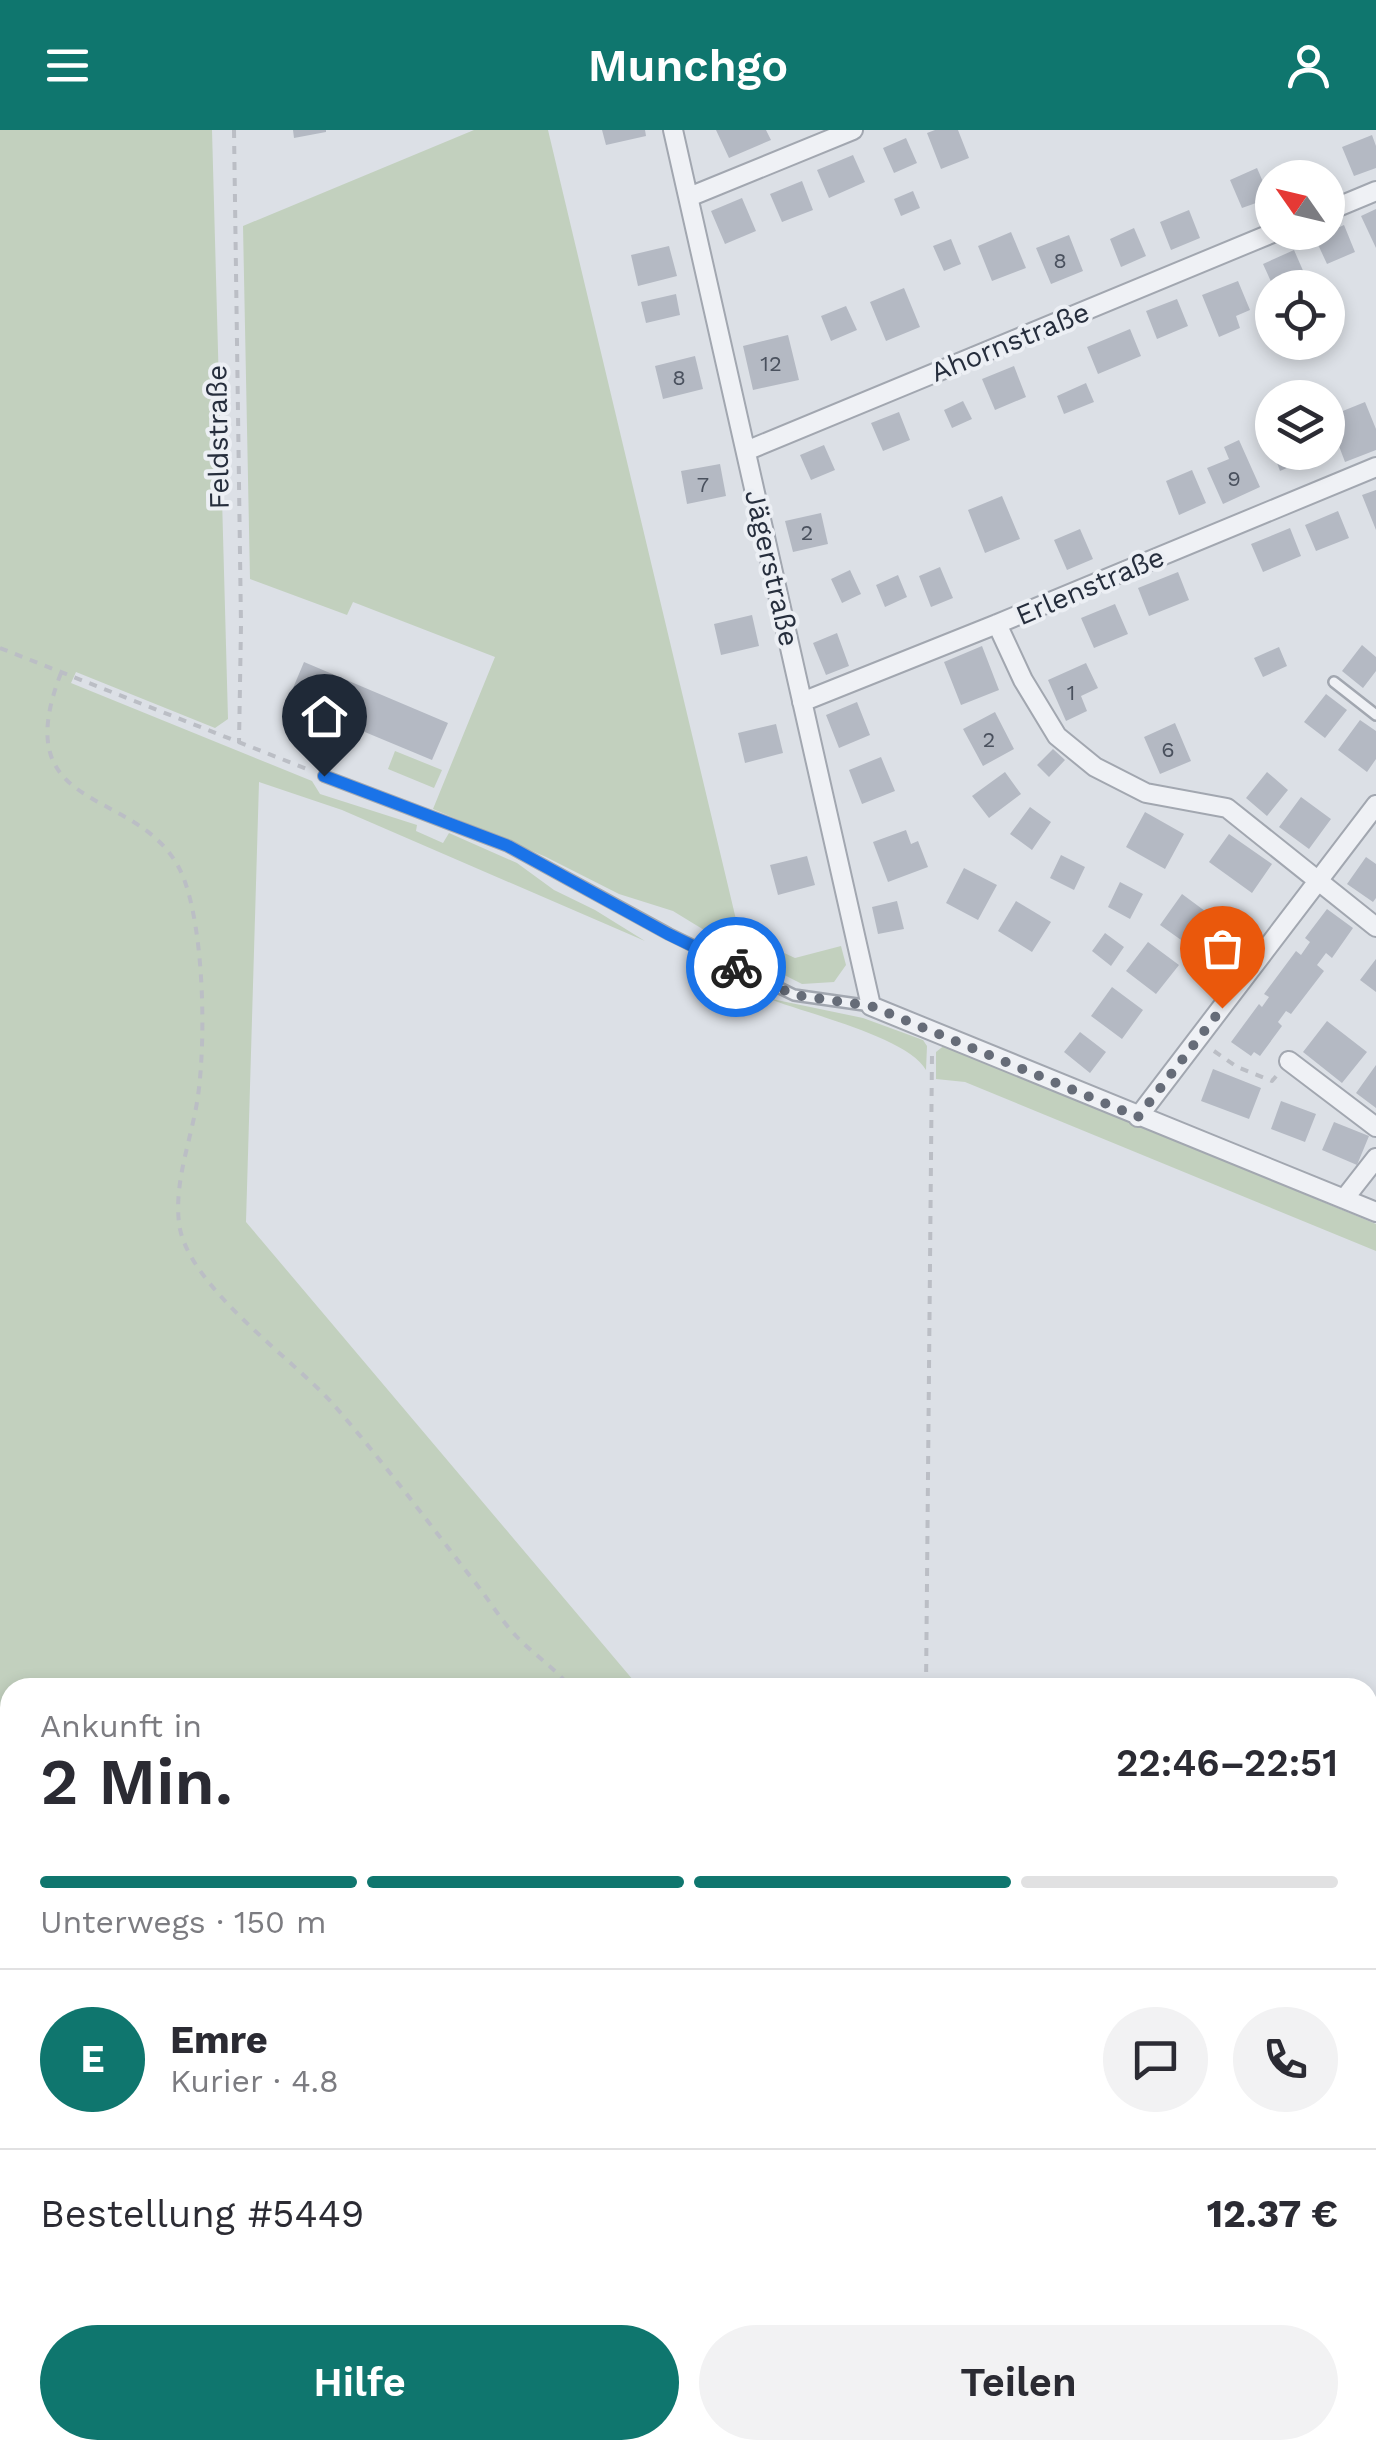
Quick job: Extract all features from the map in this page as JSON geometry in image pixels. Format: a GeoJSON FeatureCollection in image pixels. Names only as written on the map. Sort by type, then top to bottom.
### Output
{"type":"FeatureCollection","features":[{"type":"Feature","properties":{"kind":"street","name":"Jägerstraße"},"geometry":{"type":"LineString","coordinates":[[673,130],[871,1006]]}},
{"type":"Feature","properties":{"kind":"street"},"geometry":{"type":"LineString","coordinates":[[689,197],[853,130]]}},
{"type":"Feature","properties":{"kind":"street"},"geometry":{"type":"LineString","coordinates":[[1345,204],[1376,190]]}},
{"type":"Feature","properties":{"kind":"street","name":"Ahornstraße"},"geometry":{"type":"LineString","coordinates":[[746,451],[1255,240]]}},
{"type":"Feature","properties":{"kind":"street","name":"Erlenstraße"},"geometry":{"type":"LineString","coordinates":[[802,702],[1376,467]]}},
{"type":"Feature","properties":{"kind":"street"},"geometry":{"type":"LineString","coordinates":[[997,624],[1023,680],[1057,736],[1096,767],[1146,793],[1227,808],[1376,927]]}},
{"type":"Feature","properties":{"kind":"street"},"geometry":{"type":"LineString","coordinates":[[1138,1117],[1376,805]]}},
{"type":"Feature","properties":{"kind":"street"},"geometry":{"type":"LineString","coordinates":[[871,1006],[1376,1212]]}},
{"type":"Feature","properties":{"kind":"street"},"geometry":{"type":"LineString","coordinates":[[1288,1060],[1376,1127]]}},
{"type":"Feature","properties":{"kind":"street"},"geometry":{"type":"LineString","coordinates":[[1344,1199],[1376,1158]]}},
{"type":"Feature","properties":{"kind":"lane"},"geometry":{"type":"LineString","coordinates":[[1334,682],[1376,716]]}},
{"type":"Feature","properties":{"kind":"lane"},"geometry":{"type":"LineString","coordinates":[[324,776],[508,846],[668,934],[794,995],[871,1006]]}},
{"type":"Feature","properties":{"kind":"path","name":"Feldstraße"},"geometry":{"type":"LineString","coordinates":[[234,130],[239,743]]}},
{"type":"Feature","properties":{"kind":"path"},"geometry":{"type":"LineString","coordinates":[[0,648],[324,776]]}},
{"type":"Feature","properties":{"kind":"path"},"geometry":{"type":"LineString","coordinates":[[64,674],[51,698],[46,735],[53,764],[70,784],[152,834],[171,854],[184,878],[196,921],[201,1028],[198,1095],[178,1196],[179,1226],[186,1250],[207,1280],[335,1406],[516,1636],[560,1678]]}},
{"type":"Feature","properties":{"kind":"path"},"geometry":{"type":"LineString","coordinates":[[926,1678],[932,1030]]}},
{"type":"Feature","properties":{"kind":"path"},"geometry":{"type":"LineString","coordinates":[[1198,1039],[1237,1066],[1272,1082],[1288,1060]]}},
{"type":"Feature","properties":{"kind":"green space"},"geometry":{"type":"Polygon","coordinates":[[[0,130],[212,130],[228,719],[215,728],[76,672],[71,683],[312,781],[320,794],[417,825],[416,831],[443,843],[449,833],[517,863],[554,890],[645,941],[342,810],[259,782],[246,1222],[631,1678],[0,1678],[0,130]]]}},
{"type":"Feature","properties":{"kind":"green space"},"geometry":{"type":"Polygon","coordinates":[[[474,130],[548,130],[739,932],[795,958],[841,946],[846,965],[834,982],[802,984],[673,911],[619,894],[546,857],[433,809],[495,657],[353,602],[347,615],[250,579],[243,226],[474,130]]]}},
{"type":"Feature","properties":{"kind":"green space"},"geometry":{"type":"Polygon","coordinates":[[[395,751],[442,770],[434,788],[388,769],[395,751]]]}},
{"type":"Feature","properties":{"kind":"green space"},"geometry":{"type":"Polygon","coordinates":[[[767,998],[863,1018],[923,1040],[927,1046],[926,1070],[916,1058],[878,1037],[767,998]]]}},
{"type":"Feature","properties":{"kind":"green space"},"geometry":{"type":"Polygon","coordinates":[[[946,1044],[1376,1224],[1376,1251],[965,1082],[936,1079],[936,1052],[946,1044]]]}},
{"type":"Feature","properties":{"kind":"building"},"geometry":{"type":"Polygon","coordinates":[[[293,130],[326,130],[326,132],[294,138],[293,130]]]}},
{"type":"Feature","properties":{"kind":"building"},"geometry":{"type":"Polygon","coordinates":[[[602,130],[645,130],[646,136],[606,145],[602,130]]]}},
{"type":"Feature","properties":{"kind":"building"},"geometry":{"type":"Polygon","coordinates":[[[716,130],[766,130],[771,140],[729,158],[716,130]]]}},
{"type":"Feature","properties":{"kind":"building"},"geometry":{"type":"Polygon","coordinates":[[[958,130],[969,158],[941,169],[927,133],[958,130]]]}},
{"type":"Feature","properties":{"kind":"building"},"geometry":{"type":"Polygon","coordinates":[[[1372,135],[1376,168],[1354,176],[1342,147],[1372,135]]]}},
{"type":"Feature","properties":{"kind":"building"},"geometry":{"type":"Polygon","coordinates":[[[906,138],[917,163],[894,173],[883,148],[906,138]]]}},
{"type":"Feature","properties":{"kind":"building"},"geometry":{"type":"Polygon","coordinates":[[[853,155],[865,182],[829,198],[817,170],[853,155]]]}},
{"type":"Feature","properties":{"kind":"building"},"geometry":{"type":"Polygon","coordinates":[[[1255,169],[1255,203],[1242,208],[1230,180],[1255,169]]]}},
{"type":"Feature","properties":{"kind":"building"},"geometry":{"type":"Polygon","coordinates":[[[802,181],[813,210],[782,222],[770,194],[802,181]]]}},
{"type":"Feature","properties":{"kind":"building"},"geometry":{"type":"Polygon","coordinates":[[[913,191],[920,208],[901,216],[894,199],[913,191]]]}},
{"type":"Feature","properties":{"kind":"building"},"geometry":{"type":"Polygon","coordinates":[[[742,198],[756,231],[725,244],[711,211],[742,198]]]}},
{"type":"Feature","properties":{"kind":"building"},"geometry":{"type":"Polygon","coordinates":[[[1376,209],[1376,248],[1361,216],[1376,209]]]}},
{"type":"Feature","properties":{"kind":"building"},"geometry":{"type":"Polygon","coordinates":[[[1189,210],[1200,238],[1171,250],[1160,222],[1189,210]]]}},
{"type":"Feature","properties":{"kind":"building"},"geometry":{"type":"Polygon","coordinates":[[[1345,227],[1355,252],[1327,264],[1321,250],[1345,250],[1345,227]]]}},
{"type":"Feature","properties":{"kind":"building"},"geometry":{"type":"Polygon","coordinates":[[[1134,228],[1146,256],[1121,267],[1110,239],[1134,228]]]}},
{"type":"Feature","properties":{"kind":"building"},"geometry":{"type":"Polygon","coordinates":[[[1011,232],[1026,268],[992,281],[978,246],[1011,232]]]}},
{"type":"Feature","properties":{"kind":"building"},"geometry":{"type":"Polygon","coordinates":[[[1069,235],[1083,271],[1051,284],[1036,248],[1069,235]]]}},
{"type":"Feature","properties":{"kind":"building"},"geometry":{"type":"Polygon","coordinates":[[[951,239],[961,264],[944,271],[933,246],[951,239]]]}},
{"type":"Feature","properties":{"kind":"building"},"geometry":{"type":"Polygon","coordinates":[[[669,246],[677,276],[638,286],[631,255],[669,246]]]}},
{"type":"Feature","properties":{"kind":"building"},"geometry":{"type":"Polygon","coordinates":[[[1294,250],[1303,270],[1266,270],[1263,264],[1294,250]]]}},
{"type":"Feature","properties":{"kind":"building"},"geometry":{"type":"Polygon","coordinates":[[[1238,281],[1250,310],[1236,316],[1240,328],[1219,337],[1202,295],[1238,281]]]}},
{"type":"Feature","properties":{"kind":"building"},"geometry":{"type":"Polygon","coordinates":[[[904,288],[920,327],[886,341],[870,302],[904,288]]]}},
{"type":"Feature","properties":{"kind":"building"},"geometry":{"type":"Polygon","coordinates":[[[676,294],[680,315],[646,323],[641,302],[676,294]]]}},
{"type":"Feature","properties":{"kind":"building"},"geometry":{"type":"Polygon","coordinates":[[[1177,299],[1188,326],[1157,339],[1146,311],[1177,299]]]}},
{"type":"Feature","properties":{"kind":"building"},"geometry":{"type":"Polygon","coordinates":[[[846,306],[857,330],[831,341],[821,316],[846,306]]]}},
{"type":"Feature","properties":{"kind":"building"},"geometry":{"type":"Polygon","coordinates":[[[1130,329],[1141,356],[1098,374],[1087,347],[1130,329]]]}},
{"type":"Feature","properties":{"kind":"building"},"geometry":{"type":"Polygon","coordinates":[[[788,335],[799,380],[753,390],[743,346],[788,335]]]}},
{"type":"Feature","properties":{"kind":"building"},"geometry":{"type":"Polygon","coordinates":[[[695,356],[703,389],[663,399],[655,366],[695,356]]]}},
{"type":"Feature","properties":{"kind":"building"},"geometry":{"type":"Polygon","coordinates":[[[1014,366],[1026,397],[995,410],[982,379],[1014,366]]]}},
{"type":"Feature","properties":{"kind":"building"},"geometry":{"type":"Polygon","coordinates":[[[1086,383],[1094,402],[1064,414],[1057,396],[1086,383]]]}},
{"type":"Feature","properties":{"kind":"building"},"geometry":{"type":"Polygon","coordinates":[[[963,401],[972,419],[952,428],[944,410],[963,401]]]}},
{"type":"Feature","properties":{"kind":"building"},"geometry":{"type":"Polygon","coordinates":[[[1365,402],[1376,429],[1376,450],[1345,462],[1345,410],[1365,402]]]}},
{"type":"Feature","properties":{"kind":"building"},"geometry":{"type":"Polygon","coordinates":[[[899,412],[910,440],[883,451],[871,423],[899,412]]]}},
{"type":"Feature","properties":{"kind":"building"},"geometry":{"type":"Polygon","coordinates":[[[1239,440],[1260,487],[1223,504],[1207,468],[1229,459],[1224,447],[1239,440]]]}},
{"type":"Feature","properties":{"kind":"building"},"geometry":{"type":"Polygon","coordinates":[[[824,445],[835,470],[811,480],[800,455],[824,445]]]}},
{"type":"Feature","properties":{"kind":"building"},"geometry":{"type":"Polygon","coordinates":[[[720,464],[726,496],[687,504],[681,471],[720,464]]]}},
{"type":"Feature","properties":{"kind":"building"},"geometry":{"type":"Polygon","coordinates":[[[1192,470],[1206,503],[1179,515],[1166,481],[1192,470]]]}},
{"type":"Feature","properties":{"kind":"building"},"geometry":{"type":"Polygon","coordinates":[[[1376,490],[1376,530],[1362,495],[1376,490]]]}},
{"type":"Feature","properties":{"kind":"building"},"geometry":{"type":"Polygon","coordinates":[[[1002,496],[1020,539],[985,553],[968,510],[1002,496]]]}},
{"type":"Feature","properties":{"kind":"building"},"geometry":{"type":"Polygon","coordinates":[[[1338,511],[1349,538],[1316,551],[1305,525],[1338,511]]]}},
{"type":"Feature","properties":{"kind":"building"},"geometry":{"type":"Polygon","coordinates":[[[821,513],[828,544],[793,552],[785,521],[821,513]]]}},
{"type":"Feature","properties":{"kind":"building"},"geometry":{"type":"Polygon","coordinates":[[[1290,528],[1301,556],[1263,572],[1251,544],[1290,528]]]}},
{"type":"Feature","properties":{"kind":"building"},"geometry":{"type":"Polygon","coordinates":[[[1080,529],[1093,559],[1067,570],[1054,540],[1080,529]]]}},
{"type":"Feature","properties":{"kind":"building"},"geometry":{"type":"Polygon","coordinates":[[[940,567],[953,598],[931,607],[919,576],[940,567]]]}},
{"type":"Feature","properties":{"kind":"building"},"geometry":{"type":"Polygon","coordinates":[[[850,570],[861,594],[842,603],[831,579],[850,570]]]}},
{"type":"Feature","properties":{"kind":"building"},"geometry":{"type":"Polygon","coordinates":[[[1178,572],[1189,600],[1149,616],[1138,588],[1178,572]]]}},
{"type":"Feature","properties":{"kind":"building"},"geometry":{"type":"Polygon","coordinates":[[[898,575],[907,597],[885,607],[876,585],[898,575]]]}},
{"type":"Feature","properties":{"kind":"building"},"geometry":{"type":"Polygon","coordinates":[[[1115,604],[1128,634],[1094,648],[1081,618],[1115,604]]]}},
{"type":"Feature","properties":{"kind":"building"},"geometry":{"type":"Polygon","coordinates":[[[752,615],[759,646],[721,655],[714,624],[752,615]]]}},
{"type":"Feature","properties":{"kind":"building"},"geometry":{"type":"Polygon","coordinates":[[[837,633],[849,666],[826,675],[813,643],[837,633]]]}},
{"type":"Feature","properties":{"kind":"building"},"geometry":{"type":"Polygon","coordinates":[[[1362,645],[1376,657],[1376,671],[1363,688],[1342,671],[1362,645]]]}},
{"type":"Feature","properties":{"kind":"building"},"geometry":{"type":"Polygon","coordinates":[[[982,646],[999,690],[961,705],[944,662],[982,646]]]}},
{"type":"Feature","properties":{"kind":"building"},"geometry":{"type":"Polygon","coordinates":[[[1279,647],[1287,666],[1263,677],[1254,658],[1279,647]]]}},
{"type":"Feature","properties":{"kind":"building"},"geometry":{"type":"Polygon","coordinates":[[[304,662],[448,723],[432,760],[288,700],[304,662]]]}},
{"type":"Feature","properties":{"kind":"building"},"geometry":{"type":"Polygon","coordinates":[[[1086,663],[1098,688],[1081,696],[1087,711],[1066,721],[1048,680],[1086,663]]]}},
{"type":"Feature","properties":{"kind":"building"},"geometry":{"type":"Polygon","coordinates":[[[1326,694],[1347,710],[1325,738],[1304,722],[1326,694]]]}},
{"type":"Feature","properties":{"kind":"building"},"geometry":{"type":"Polygon","coordinates":[[[857,702],[870,735],[839,748],[826,715],[857,702]]]}},
{"type":"Feature","properties":{"kind":"building"},"geometry":{"type":"Polygon","coordinates":[[[995,712],[1014,749],[983,766],[963,729],[995,712]]]}},
{"type":"Feature","properties":{"kind":"building"},"geometry":{"type":"Polygon","coordinates":[[[1360,720],[1376,731],[1376,759],[1367,772],[1338,750],[1360,720]]]}},
{"type":"Feature","properties":{"kind":"building"},"geometry":{"type":"Polygon","coordinates":[[[1175,723],[1191,761],[1160,774],[1144,737],[1175,723]]]}},
{"type":"Feature","properties":{"kind":"building"},"geometry":{"type":"Polygon","coordinates":[[[776,724],[783,753],[745,763],[738,733],[776,724]]]}},
{"type":"Feature","properties":{"kind":"building"},"geometry":{"type":"Polygon","coordinates":[[[1053,749],[1065,760],[1049,777],[1037,765],[1053,749]]]}},
{"type":"Feature","properties":{"kind":"building"},"geometry":{"type":"Polygon","coordinates":[[[881,757],[895,791],[862,804],[849,770],[881,757]]]}},
{"type":"Feature","properties":{"kind":"building"},"geometry":{"type":"Polygon","coordinates":[[[1005,772],[1021,794],[989,818],[972,796],[1005,772]]]}},
{"type":"Feature","properties":{"kind":"building"},"geometry":{"type":"Polygon","coordinates":[[[1267,772],[1288,790],[1267,816],[1246,798],[1267,772]]]}},
{"type":"Feature","properties":{"kind":"building"},"geometry":{"type":"Polygon","coordinates":[[[1301,797],[1331,819],[1309,849],[1279,827],[1301,797]]]}},
{"type":"Feature","properties":{"kind":"building"},"geometry":{"type":"Polygon","coordinates":[[[1030,807],[1051,822],[1032,850],[1010,834],[1030,807]]]}},
{"type":"Feature","properties":{"kind":"building"},"geometry":{"type":"Polygon","coordinates":[[[1145,812],[1184,834],[1165,869],[1126,847],[1145,812]]]}},
{"type":"Feature","properties":{"kind":"building"},"geometry":{"type":"Polygon","coordinates":[[[906,830],[911,844],[918,841],[928,867],[888,882],[873,842],[906,830]]]}},
{"type":"Feature","properties":{"kind":"building"},"geometry":{"type":"Polygon","coordinates":[[[1229,834],[1272,864],[1252,893],[1209,862],[1229,834]]]}},
{"type":"Feature","properties":{"kind":"building"},"geometry":{"type":"Polygon","coordinates":[[[1061,855],[1085,867],[1074,890],[1050,878],[1061,855]]]}},
{"type":"Feature","properties":{"kind":"building"},"geometry":{"type":"Polygon","coordinates":[[[807,856],[815,885],[778,895],[770,865],[807,856]]]}},
{"type":"Feature","properties":{"kind":"building"},"geometry":{"type":"Polygon","coordinates":[[[1366,857],[1376,864],[1373,902],[1347,884],[1366,857]]]}},
{"type":"Feature","properties":{"kind":"building"},"geometry":{"type":"Polygon","coordinates":[[[964,868],[997,885],[978,920],[946,903],[964,868]]]}},
{"type":"Feature","properties":{"kind":"building"},"geometry":{"type":"Polygon","coordinates":[[[1120,882],[1143,894],[1130,919],[1108,907],[1120,882]]]}},
{"type":"Feature","properties":{"kind":"building"},"geometry":{"type":"Polygon","coordinates":[[[1182,894],[1213,917],[1191,947],[1160,925],[1182,894]]]}},
{"type":"Feature","properties":{"kind":"building"},"geometry":{"type":"Polygon","coordinates":[[[897,901],[904,929],[878,934],[872,907],[897,901]]]}},
{"type":"Feature","properties":{"kind":"building"},"geometry":{"type":"Polygon","coordinates":[[[1016,901],[1051,922],[1032,952],[998,931],[1016,901]]]}},
{"type":"Feature","properties":{"kind":"building"},"geometry":{"type":"Polygon","coordinates":[[[1327,909],[1353,928],[1332,958],[1326,953],[1317,965],[1324,971],[1291,1014],[1286,1011],[1278,1022],[1282,1026],[1260,1056],[1254,1052],[1251,1056],[1231,1042],[1259,1004],[1262,1007],[1269,997],[1264,994],[1296,951],[1301,955],[1310,942],[1305,938],[1327,909]]]}},
{"type":"Feature","properties":{"kind":"building"},"geometry":{"type":"Polygon","coordinates":[[[1105,933],[1124,947],[1111,966],[1092,951],[1105,933]]]}},
{"type":"Feature","properties":{"kind":"building"},"geometry":{"type":"Polygon","coordinates":[[[1148,942],[1179,965],[1156,994],[1126,971],[1148,942]]]}},
{"type":"Feature","properties":{"kind":"building"},"geometry":{"type":"Polygon","coordinates":[[[1376,959],[1376,992],[1360,980],[1376,959]]]}},
{"type":"Feature","properties":{"kind":"building"},"geometry":{"type":"Polygon","coordinates":[[[1112,987],[1143,1010],[1122,1039],[1091,1016],[1112,987]]]}},
{"type":"Feature","properties":{"kind":"building"},"geometry":{"type":"Polygon","coordinates":[[[1327,1021],[1367,1052],[1342,1083],[1303,1052],[1327,1021]]]}},
{"type":"Feature","properties":{"kind":"building"},"geometry":{"type":"Polygon","coordinates":[[[1080,1032],[1106,1052],[1090,1073],[1064,1052],[1080,1032]]]}},
{"type":"Feature","properties":{"kind":"building"},"geometry":{"type":"Polygon","coordinates":[[[1376,1065],[1376,1108],[1356,1093],[1376,1065]]]}},
{"type":"Feature","properties":{"kind":"building"},"geometry":{"type":"Polygon","coordinates":[[[1213,1069],[1261,1088],[1249,1119],[1201,1101],[1213,1069]]]}},
{"type":"Feature","properties":{"kind":"building"},"geometry":{"type":"Polygon","coordinates":[[[1281,1101],[1316,1114],[1305,1142],[1271,1129],[1281,1101]]]}},
{"type":"Feature","properties":{"kind":"building"},"geometry":{"type":"Polygon","coordinates":[[[1334,1122],[1369,1136],[1357,1165],[1322,1150],[1334,1122]]]}},
{"type":"Feature","properties":{"kind":"way so far"},"geometry":{"type":"LineString","coordinates":[[736,967],[794,995],[871,1006],[1138,1117],[1222,1008]]}},
{"type":"Feature","properties":{"kind":"route"},"geometry":{"type":"LineString","coordinates":[[324,776],[508,846],[736,967]]}}]}
